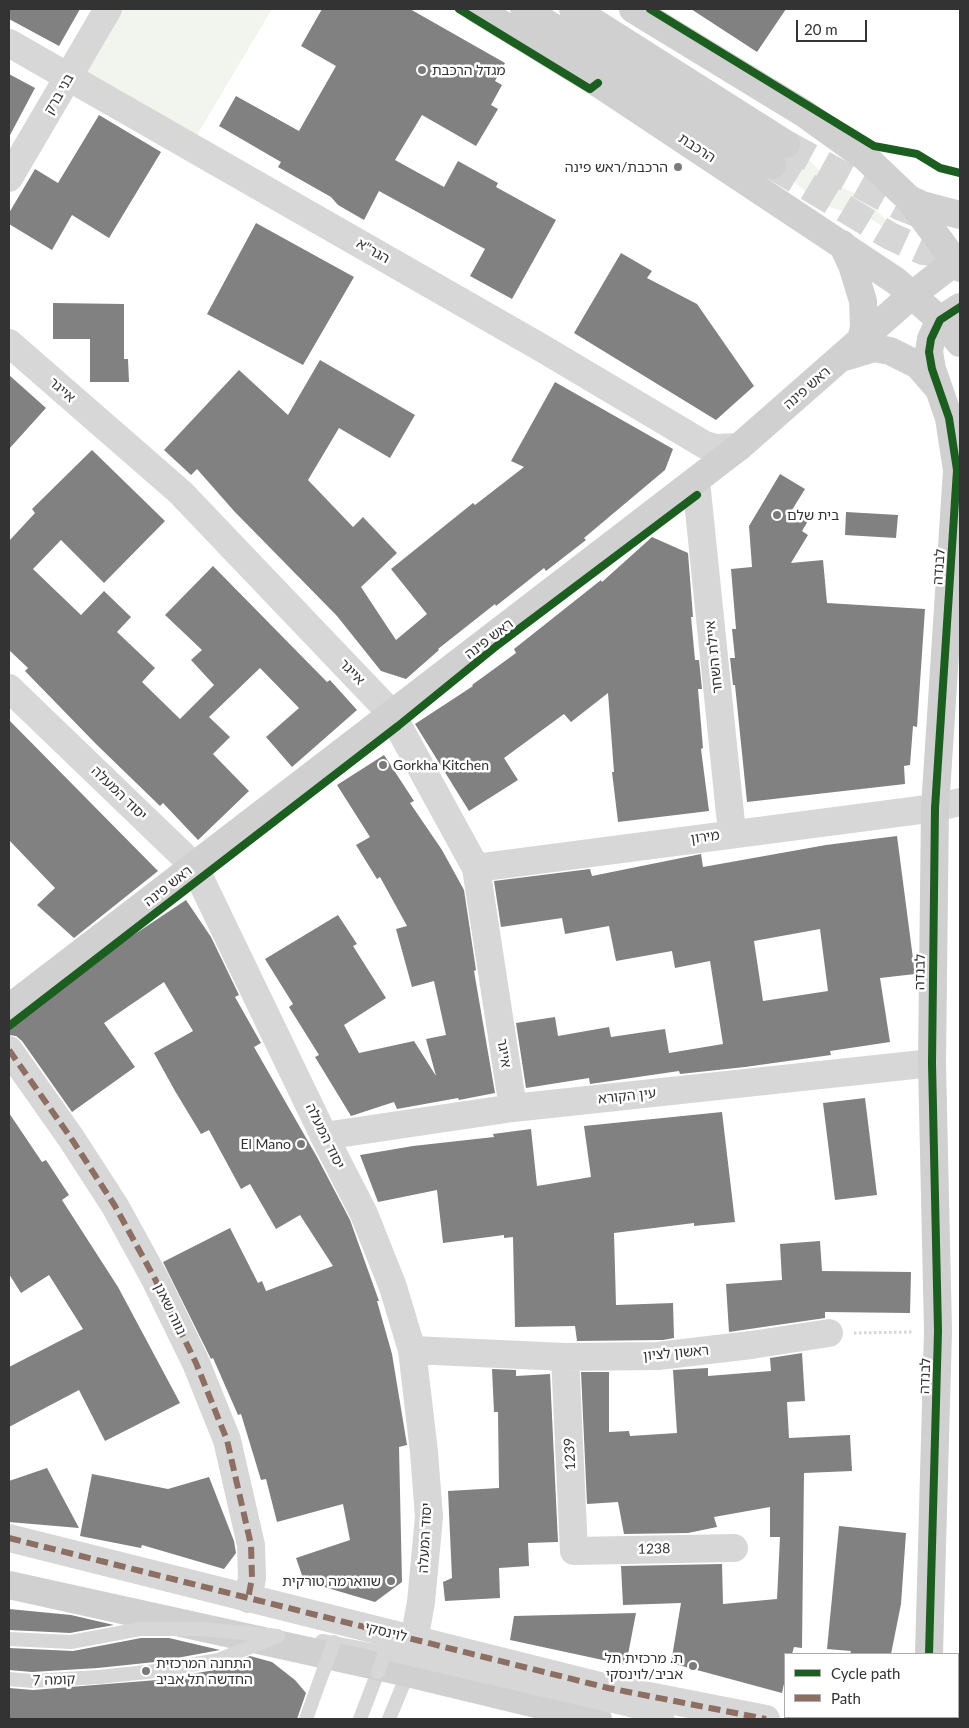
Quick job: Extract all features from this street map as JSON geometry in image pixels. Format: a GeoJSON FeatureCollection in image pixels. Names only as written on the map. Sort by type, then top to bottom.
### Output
{"type":"FeatureCollection","features":[{"type":"Feature","properties":{"kind":"street","name":"בני ברק"},"geometry":{"type":"LineString","coordinates":[[9,178],[108,9]]}},
{"type":"Feature","properties":{"kind":"street","name":"הרכבת"},"geometry":{"type":"LineString","coordinates":[[477,9],[598,83],[842,244],[912,295],[950,314],[960,342]]}},
{"type":"Feature","properties":{"kind":"street"},"geometry":{"type":"LineString","coordinates":[[524,9],[779,154],[573,9]]}},
{"type":"Feature","properties":{"kind":"street"},"geometry":{"type":"LineString","coordinates":[[633,9],[805,114],[865,157],[909,199],[959,262]]}},
{"type":"Feature","properties":{"kind":"street","name":"הגר\"א"},"geometry":{"type":"LineString","coordinates":[[9,43],[540,347],[705,445],[716,448],[739,447]]}},
{"type":"Feature","properties":{"kind":"street"},"geometry":{"type":"LineString","coordinates":[[909,199],[922,205],[960,215]]}},
{"type":"Feature","properties":{"kind":"street"},"geometry":{"type":"LineString","coordinates":[[842,244],[863,301],[864,327],[852,349]]}},
{"type":"Feature","properties":{"kind":"street","name":"ראש פינה"},"geometry":{"type":"LineString","coordinates":[[9,1008],[391,713],[696,481],[739,447],[912,295],[959,262]]}},
{"type":"Feature","properties":{"kind":"street","name":"לבנדה"},"geometry":{"type":"LineString","coordinates":[[929,1653],[938,1331],[932,1063],[947,805],[957,470],[949,418],[929,352],[930,339],[950,314]]}},
{"type":"Feature","properties":{"kind":"street","name":"אייגר"},"geometry":{"type":"LineString","coordinates":[[9,343],[180,492],[391,713],[476,868],[513,1108]]}},
{"type":"Feature","properties":{"kind":"street"},"geometry":{"type":"LineString","coordinates":[[852,349],[874,348],[890,351],[918,365],[939,389]]}},
{"type":"Feature","properties":{"kind":"street","name":"איילת השחר"},"geometry":{"type":"LineString","coordinates":[[696,481],[732,833]]}},
{"type":"Feature","properties":{"kind":"street","name":"יסוד המעלה"},"geometry":{"type":"LineString","coordinates":[[9,688],[194,866],[324,1136],[364,1214],[393,1287],[412,1350],[429,1518],[416,1640],[408,1673]]}},
{"type":"Feature","properties":{"kind":"street","name":"מירון"},"geometry":{"type":"LineString","coordinates":[[476,868],[947,805]]}},
{"type":"Feature","properties":{"kind":"street","name":"נווה שאנן"},"geometry":{"type":"LineString","coordinates":[[9,1050],[71,1138],[115,1206],[156,1279],[196,1363],[227,1440],[251,1545],[252,1578],[248,1599]]}},
{"type":"Feature","properties":{"kind":"street","name":"עין הקורא"},"geometry":{"type":"LineString","coordinates":[[324,1136],[513,1108],[932,1063]]}},
{"type":"Feature","properties":{"kind":"street","name":"ראשון לציון"},"geometry":{"type":"LineString","coordinates":[[412,1350],[565,1357],[658,1356],[829,1333]]}},
{"type":"Feature","properties":{"kind":"street","name":"1239"},"geometry":{"type":"LineString","coordinates":[[565,1357],[574,1550]]}},
{"type":"Feature","properties":{"kind":"street","name":"לוינסקי"},"geometry":{"type":"LineString","coordinates":[[9,1538],[608,1688],[766,1719]]}},
{"type":"Feature","properties":{"kind":"street","name":"1238"},"geometry":{"type":"LineString","coordinates":[[574,1550],[734,1548]]}},
{"type":"Feature","properties":{"kind":"street"},"geometry":{"type":"LineString","coordinates":[[9,1585],[408,1673],[598,1719]]}},
{"type":"Feature","properties":{"kind":"lane"},"geometry":{"type":"LineString","coordinates":[[9,1639],[72,1642],[140,1629],[201,1629],[334,1642],[668,1719]]}},
{"type":"Feature","properties":{"kind":"lane","name":"קומה 7"},"geometry":{"type":"LineString","coordinates":[[9,1680],[32,1681],[98,1677],[156,1671],[218,1660],[278,1636]]}},
{"type":"Feature","properties":{"kind":"lane"},"geometry":{"type":"LineString","coordinates":[[306,1719],[334,1642]]}},
{"type":"Feature","properties":{"kind":"lane"},"geometry":{"type":"LineString","coordinates":[[360,1719],[385,1653]]}},
{"type":"Feature","properties":{"kind":"lane"},"geometry":{"type":"LineString","coordinates":[[389,1719],[408,1673]]}},
{"type":"Feature","properties":{"kind":"path"},"geometry":{"type":"LineString","coordinates":[[829,1333],[938,1331]]}},
{"type":"Feature","properties":{"kind":"shaded area"},"geometry":{"type":"Polygon","coordinates":[[[122,9],[272,9],[197,135],[83,73],[122,9]]]}},
{"type":"Feature","properties":{"kind":"shaded area"},"geometry":{"type":"Polygon","coordinates":[[[802,153],[818,169],[843,188],[862,196],[894,228],[890,231],[869,218],[829,207],[812,197],[788,177],[802,153]]]}},
{"type":"Feature","properties":{"kind":"building"},"geometry":{"type":"Polygon","coordinates":[[[9,9],[80,9],[59,46],[9,19],[9,9]]]}},
{"type":"Feature","properties":{"kind":"building"},"geometry":{"type":"Polygon","coordinates":[[[322,9],[410,9],[505,63],[495,81],[502,85],[491,105],[498,109],[476,146],[422,115],[395,160],[444,187],[458,161],[498,183],[496,187],[556,220],[512,299],[470,276],[485,249],[379,191],[364,220],[338,205],[331,197],[278,167],[281,162],[219,126],[236,96],[299,131],[336,66],[301,46],[322,9]]]}},
{"type":"Feature","properties":{"kind":"building"},"geometry":{"type":"Polygon","coordinates":[[[691,9],[786,9],[757,52],[691,9]]]}},
{"type":"Feature","properties":{"kind":"building"},"geometry":{"type":"Polygon","coordinates":[[[9,74],[35,88],[9,137],[9,74]]]}},
{"type":"Feature","properties":{"kind":"building"},"geometry":{"type":"Polygon","coordinates":[[[99,115],[161,152],[109,238],[72,215],[52,250],[9,224],[9,213],[35,169],[58,183],[99,115]]]}},
{"type":"Feature","properties":{"kind":"building"},"geometry":{"type":"Polygon","coordinates":[[[256,223],[354,277],[303,365],[207,314],[256,223]]]}},
{"type":"Feature","properties":{"kind":"building"},"geometry":{"type":"Polygon","coordinates":[[[621,253],[652,271],[647,278],[697,304],[754,386],[716,420],[574,333],[621,253]]]}},
{"type":"Feature","properties":{"kind":"building"},"geometry":{"type":"Polygon","coordinates":[[[53,303],[124,304],[124,359],[128,359],[129,382],[90,382],[90,339],[53,339],[53,303]]]}},
{"type":"Feature","properties":{"kind":"building"},"geometry":{"type":"Polygon","coordinates":[[[320,360],[415,415],[390,458],[339,428],[308,480],[353,527],[363,517],[397,553],[361,587],[396,640],[427,614],[391,569],[473,503],[475,505],[524,467],[511,461],[555,382],[673,449],[665,470],[584,538],[586,540],[546,571],[544,568],[496,606],[495,604],[438,649],[406,679],[381,671],[337,616],[234,511],[197,469],[191,475],[164,450],[239,370],[288,415],[320,360]]]}},
{"type":"Feature","properties":{"kind":"building"},"geometry":{"type":"Polygon","coordinates":[[[9,375],[46,408],[9,449],[9,375]]]}},
{"type":"Feature","properties":{"kind":"building"},"geometry":{"type":"Polygon","coordinates":[[[92,450],[165,521],[104,583],[61,540],[33,569],[81,615],[104,591],[131,617],[117,632],[155,668],[142,682],[180,719],[214,685],[191,660],[202,650],[165,615],[213,566],[327,682],[330,680],[357,710],[292,767],[266,737],[299,708],[260,668],[209,717],[230,737],[213,754],[249,791],[198,840],[163,803],[160,806],[96,744],[25,671],[28,668],[9,650],[9,541],[35,513],[32,509],[92,450]]]}},
{"type":"Feature","properties":{"kind":"building"},"geometry":{"type":"Polygon","coordinates":[[[780,474],[805,489],[792,510],[808,521],[802,531],[808,535],[791,563],[823,560],[827,603],[925,609],[917,727],[913,726],[910,765],[904,766],[905,784],[747,802],[735,685],[733,685],[730,658],[735,658],[732,629],[736,629],[731,569],[752,567],[749,526],[780,474]]]}},
{"type":"Feature","properties":{"kind":"building"},"geometry":{"type":"Polygon","coordinates":[[[846,512],[898,515],[896,538],[845,535],[846,512]]]}},
{"type":"Feature","properties":{"kind":"building"},"geometry":{"type":"Polygon","coordinates":[[[652,537],[688,553],[695,660],[699,660],[702,689],[698,689],[703,748],[701,749],[709,811],[618,822],[612,772],[614,772],[608,693],[571,722],[564,714],[504,758],[518,780],[469,811],[415,724],[473,686],[516,653],[514,649],[601,580],[602,582],[652,537]]]}},
{"type":"Feature","properties":{"kind":"building"},"geometry":{"type":"Polygon","coordinates":[[[9,720],[158,871],[74,938],[37,905],[55,888],[9,840],[9,720]]]}},
{"type":"Feature","properties":{"kind":"building"},"geometry":{"type":"Polygon","coordinates":[[[384,755],[414,801],[410,803],[442,850],[464,890],[476,970],[474,971],[495,1093],[397,1109],[394,1102],[397,1101],[351,1116],[315,1057],[319,1055],[289,1007],[293,1004],[265,959],[338,915],[357,944],[353,946],[386,998],[344,1025],[359,1053],[414,1041],[436,1076],[426,1039],[446,1035],[434,981],[412,987],[396,929],[407,926],[380,877],[377,879],[356,845],[370,837],[337,785],[384,755]]]}},
{"type":"Feature","properties":{"kind":"building"},"geometry":{"type":"Polygon","coordinates":[[[897,836],[915,974],[880,978],[890,1042],[830,1051],[831,1055],[745,1067],[680,1074],[679,1071],[590,1084],[589,1078],[526,1088],[516,1023],[555,1017],[558,1036],[609,1027],[611,1037],[665,1029],[669,1053],[723,1044],[710,961],[675,968],[672,951],[616,961],[609,926],[565,934],[562,918],[501,927],[494,881],[590,869],[592,876],[701,854],[703,867],[826,845],[897,836]],[[820,929],[754,941],[763,1001],[828,991],[820,929]]]}},
{"type":"Feature","properties":{"kind":"building"},"geometry":{"type":"Polygon","coordinates":[[[186,900],[211,937],[239,995],[235,997],[261,1043],[254,1047],[317,1157],[350,1220],[379,1301],[377,1301],[392,1354],[407,1445],[399,1447],[402,1582],[375,1602],[304,1581],[296,1558],[350,1540],[343,1504],[277,1522],[266,1479],[261,1480],[241,1414],[238,1415],[213,1358],[211,1359],[163,1262],[230,1228],[258,1283],[262,1281],[266,1291],[333,1266],[300,1215],[276,1229],[250,1184],[241,1189],[209,1130],[201,1134],[175,1091],[154,1053],[193,1031],[164,982],[104,1023],[135,1067],[72,1112],[22,1041],[16,1036],[9,1035],[9,1028],[99,961],[99,958],[186,900]]]}},
{"type":"Feature","properties":{"kind":"building"},"geometry":{"type":"Polygon","coordinates":[[[865,1098],[877,1195],[835,1200],[823,1103],[865,1098]]]}},
{"type":"Feature","properties":{"kind":"building"},"geometry":{"type":"Polygon","coordinates":[[[722,1112],[735,1222],[694,1226],[694,1223],[614,1233],[616,1305],[673,1303],[674,1338],[663,1340],[577,1341],[575,1326],[515,1327],[513,1237],[504,1238],[504,1235],[443,1243],[437,1190],[378,1202],[360,1155],[413,1146],[494,1137],[493,1134],[531,1129],[537,1186],[591,1177],[584,1126],[722,1112]]]}},
{"type":"Feature","properties":{"kind":"building"},"geometry":{"type":"Polygon","coordinates":[[[9,1113],[42,1162],[46,1160],[69,1195],[62,1200],[118,1287],[180,1403],[105,1441],[79,1390],[9,1427],[9,1367],[83,1329],[49,1275],[21,1293],[9,1274],[9,1113]]]}},
{"type":"Feature","properties":{"kind":"building"},"geometry":{"type":"Polygon","coordinates":[[[820,1241],[822,1271],[911,1272],[910,1313],[825,1312],[825,1318],[729,1332],[726,1284],[782,1280],[780,1244],[820,1241]]]}},
{"type":"Feature","properties":{"kind":"building"},"geometry":{"type":"Polygon","coordinates":[[[802,1353],[805,1401],[787,1402],[789,1438],[850,1435],[852,1471],[804,1473],[802,1648],[794,1647],[792,1653],[784,1653],[784,1684],[782,1693],[671,1663],[681,1603],[623,1605],[621,1566],[722,1564],[723,1604],[777,1599],[780,1537],[770,1537],[770,1507],[714,1517],[717,1527],[688,1533],[624,1534],[618,1502],[587,1504],[581,1372],[609,1372],[609,1432],[629,1431],[630,1436],[677,1433],[673,1370],[708,1368],[708,1376],[771,1371],[770,1358],[802,1353]]]}},
{"type":"Feature","properties":{"kind":"building"},"geometry":{"type":"Polygon","coordinates":[[[492,1369],[516,1370],[516,1376],[550,1374],[558,1542],[528,1543],[529,1566],[499,1568],[500,1598],[445,1601],[443,1582],[452,1578],[448,1491],[499,1488],[498,1412],[494,1412],[492,1369]]]}},
{"type":"Feature","properties":{"kind":"building"},"geometry":{"type":"Polygon","coordinates":[[[47,1468],[79,1528],[9,1522],[9,1481],[47,1468]]]}},
{"type":"Feature","properties":{"kind":"building"},"geometry":{"type":"Polygon","coordinates":[[[92,1474],[168,1489],[209,1477],[234,1541],[236,1553],[224,1569],[142,1545],[141,1548],[80,1536],[92,1474]]]}},
{"type":"Feature","properties":{"kind":"building"},"geometry":{"type":"Polygon","coordinates":[[[839,1526],[906,1533],[901,1604],[891,1653],[850,1653],[851,1651],[827,1649],[839,1526]]]}},
{"type":"Feature","properties":{"kind":"building"},"geometry":{"type":"Polygon","coordinates":[[[9,1609],[71,1615],[114,1625],[70,1633],[9,1630],[9,1609]]]}},
{"type":"Feature","properties":{"kind":"building"},"geometry":{"type":"Polygon","coordinates":[[[636,1613],[626,1665],[510,1640],[514,1616],[636,1613]]]}},
{"type":"Feature","properties":{"kind":"building"},"geometry":{"type":"Polygon","coordinates":[[[141,1638],[169,1638],[220,1650],[155,1662],[98,1668],[32,1672],[9,1670],[9,1648],[73,1651],[141,1638]]]}},
{"type":"Feature","properties":{"kind":"building"},"geometry":{"type":"Polygon","coordinates":[[[250,1656],[272,1662],[295,1680],[306,1693],[297,1719],[9,1719],[9,1688],[33,1690],[157,1680],[220,1669],[250,1656]]]}},
{"type":"Feature","properties":{"kind":"tunnel"},"geometry":{"type":"LineString","coordinates":[[786,144],[901,207],[925,216]]}},
{"type":"Feature","properties":{"kind":"tunnel"},"geometry":{"type":"LineString","coordinates":[[772,165],[890,236],[923,251],[960,255]]}},
{"type":"Feature","properties":{"kind":"marked path"},"geometry":{"type":"LineString","coordinates":[[9,1050],[71,1138],[115,1206],[155,1279],[196,1363],[227,1440],[251,1545],[252,1578],[248,1599]]}},
{"type":"Feature","properties":{"kind":"marked path"},"geometry":{"type":"LineString","coordinates":[[9,1538],[608,1688],[766,1719]]}},
{"type":"Feature","properties":{"kind":"cycle path"},"geometry":{"type":"LineString","coordinates":[[459,9],[590,89],[598,83]]}},
{"type":"Feature","properties":{"kind":"cycle path"},"geometry":{"type":"LineString","coordinates":[[650,9],[874,146],[917,154],[940,168],[960,173]]}},
{"type":"Feature","properties":{"kind":"cycle path"},"geometry":{"type":"LineString","coordinates":[[929,1653],[938,1331],[932,1063],[935,808],[957,470],[949,418],[932,369],[929,352],[931,339],[940,320],[960,307]]}},
{"type":"Feature","properties":{"kind":"cycle path"},"geometry":{"type":"LineString","coordinates":[[9,1026],[398,726],[499,644],[697,495]]}},
{"type":"Feature","properties":{"kind":"place","name":"מגדל הרכבת"},"geometry":{"type":"Point","coordinates":[422,70]}},
{"type":"Feature","properties":{"kind":"place","name":"הרכבת/ראש פינה"},"geometry":{"type":"Point","coordinates":[678,167]}},
{"type":"Feature","properties":{"kind":"place","name":"בית שלם"},"geometry":{"type":"Point","coordinates":[777,515]}},
{"type":"Feature","properties":{"kind":"place","name":"Gorkha Kitchen"},"geometry":{"type":"Point","coordinates":[383,765]}},
{"type":"Feature","properties":{"kind":"place","name":"El Mano"},"geometry":{"type":"Point","coordinates":[301,1144]}},
{"type":"Feature","properties":{"kind":"place","name":"שווארמה טורקית"},"geometry":{"type":"Point","coordinates":[391,1581]}},
{"type":"Feature","properties":{"kind":"place","name":"ת. מרכזית תל אביב/לוינסקי"},"geometry":{"type":"Point","coordinates":[693,1666]}},
{"type":"Feature","properties":{"kind":"place","name":"התחנה המרכזית החדשה תל אביב"},"geometry":{"type":"Point","coordinates":[146,1671]}}]}
